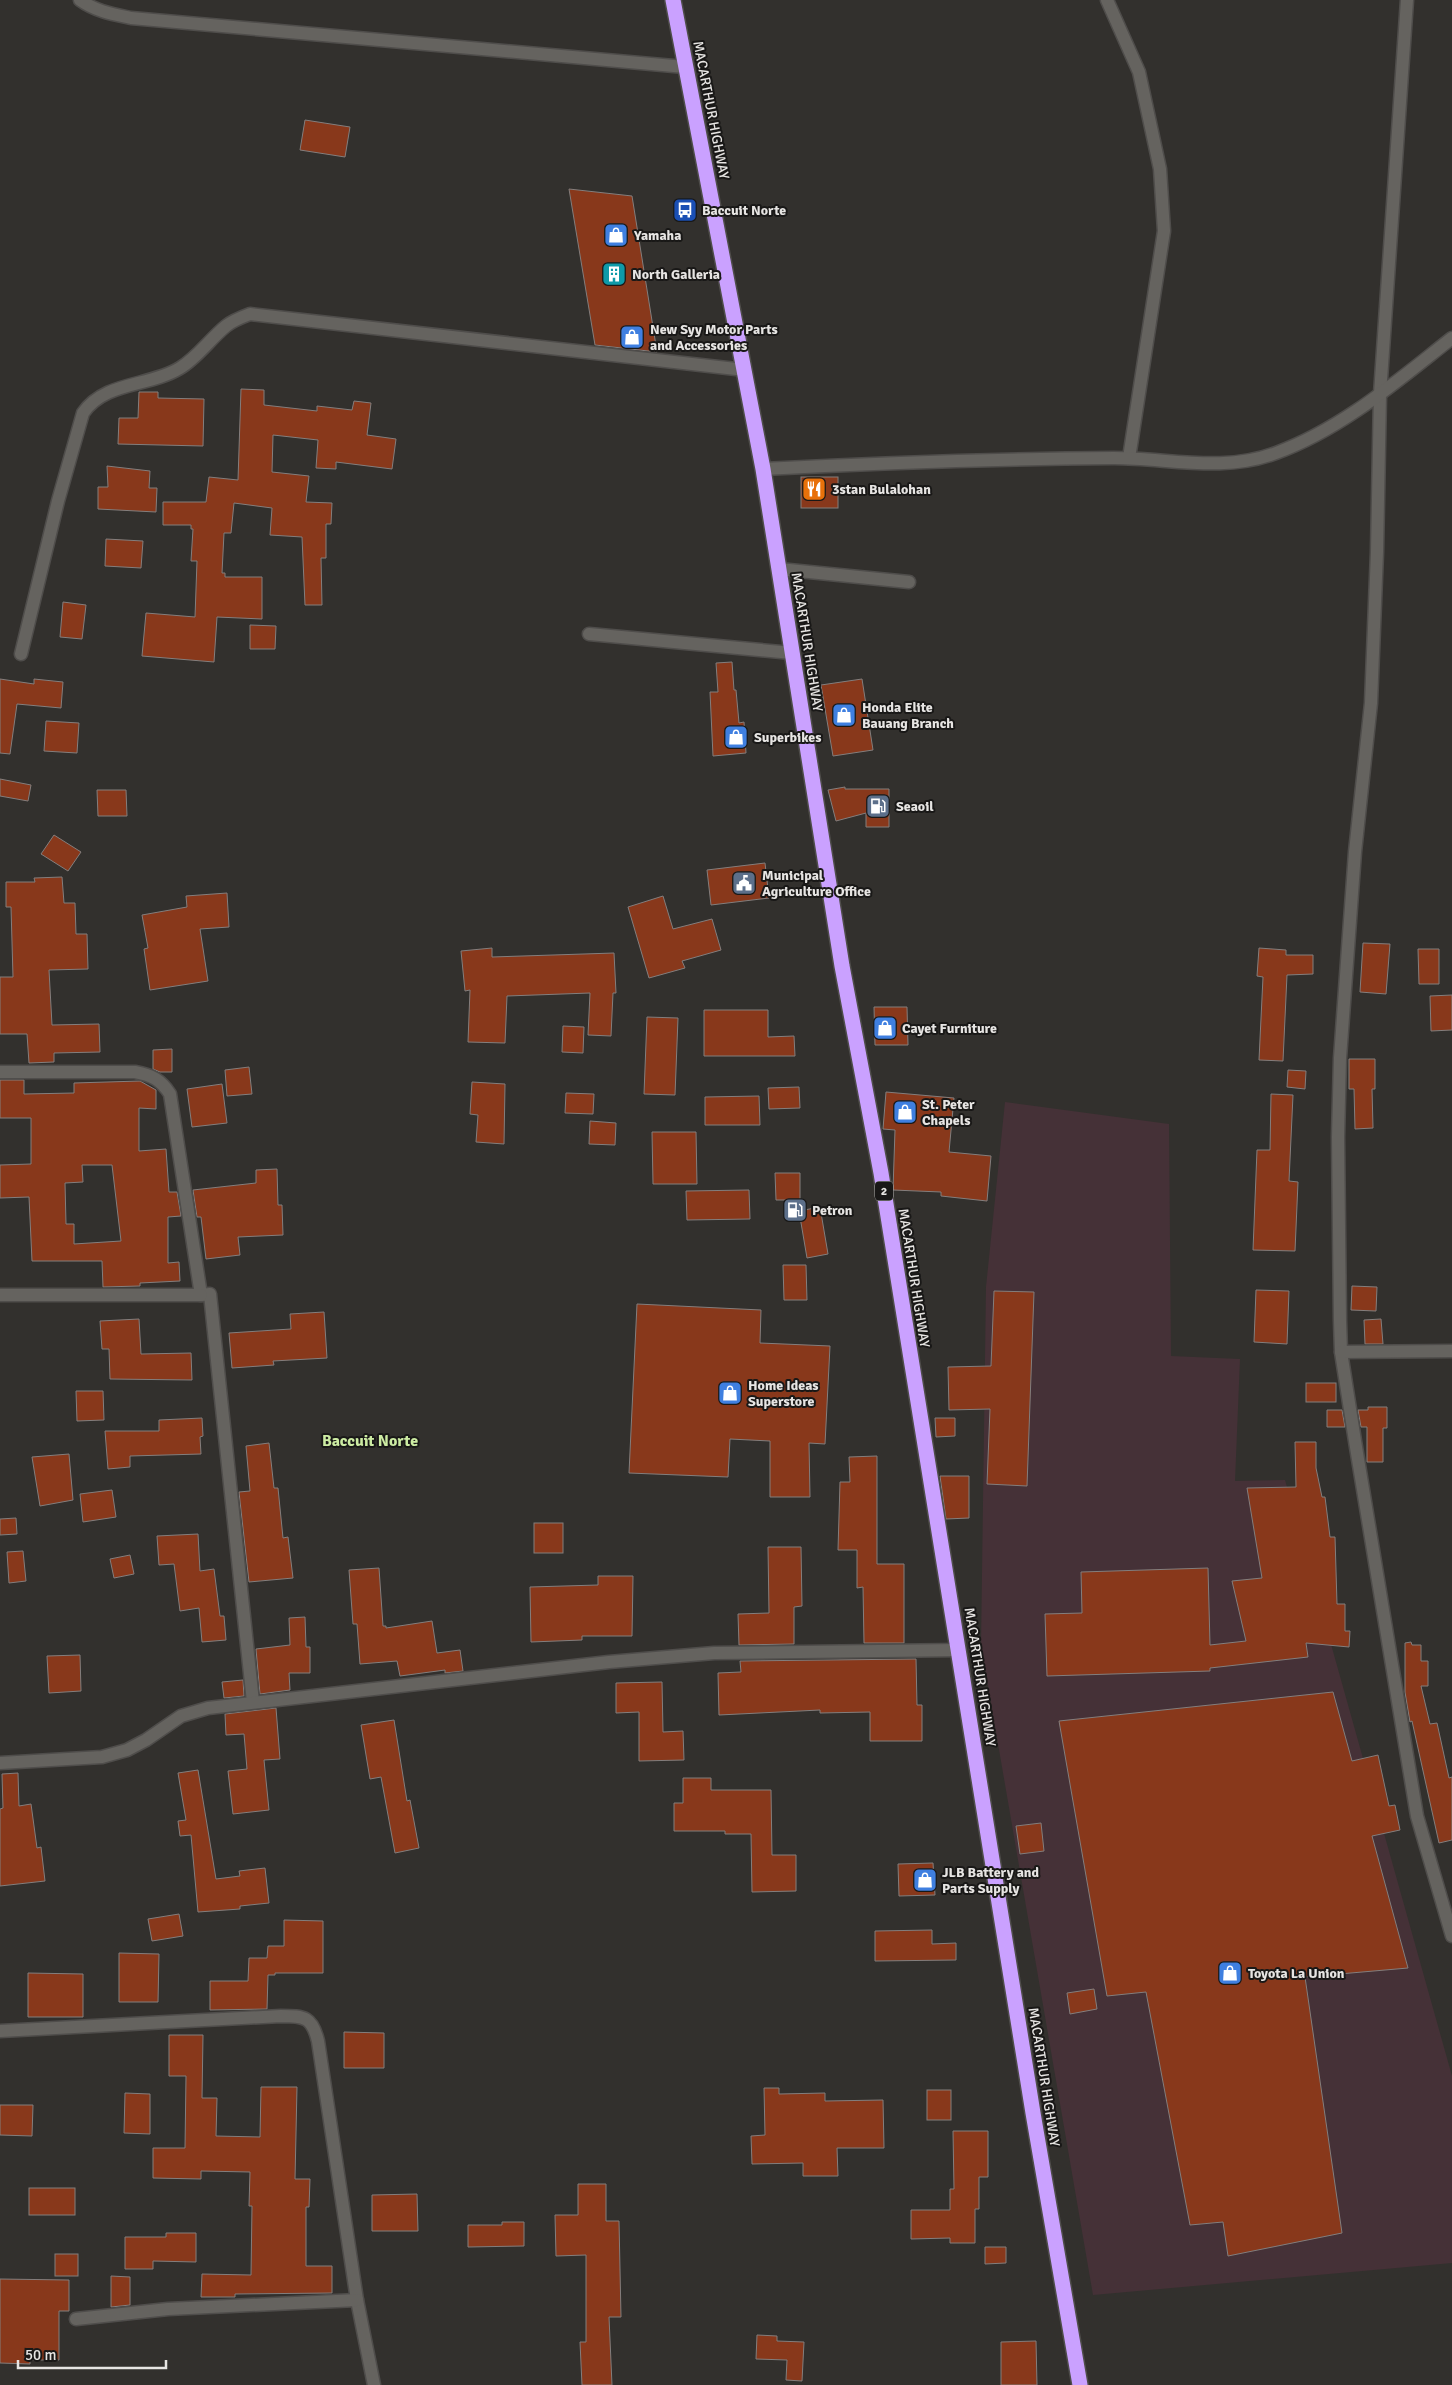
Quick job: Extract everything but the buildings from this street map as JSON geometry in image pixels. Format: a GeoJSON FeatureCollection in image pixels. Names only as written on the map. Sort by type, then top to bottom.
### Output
{"type":"FeatureCollection","features":[{"type":"Feature","properties":{"kind":"highway","name":"MACARTHUR HIGHWAY"},"geometry":{"type":"LineString","coordinates":[[673,0],[763,469],[842,966],[881,1173],[1033,2113],[1080,2385]]}},
{"type":"Feature","properties":{"kind":"street"},"geometry":{"type":"LineString","coordinates":[[80,0],[89,7],[107,14],[131,18],[685,67]]}},
{"type":"Feature","properties":{"kind":"street"},"geometry":{"type":"LineString","coordinates":[[1107,0],[1139,72],[1160,169],[1163,202],[1164,231],[1129,458]]}},
{"type":"Feature","properties":{"kind":"street"},"geometry":{"type":"LineString","coordinates":[[1407,0],[1380,394],[1377,552],[1371,703],[1355,852],[1340,1058],[1338,1137],[1341,1352],[1417,1816],[1452,1936]]}},
{"type":"Feature","properties":{"kind":"street"},"geometry":{"type":"LineString","coordinates":[[21,654],[58,501],[83,413],[89,404],[123,386],[155,379],[180,368],[227,325],[250,314],[745,370]]}},
{"type":"Feature","properties":{"kind":"street"},"geometry":{"type":"LineString","coordinates":[[763,469],[973,459],[1129,458],[1230,464],[1253,460],[1274,454],[1316,437],[1380,394],[1452,338]]}},
{"type":"Feature","properties":{"kind":"street"},"geometry":{"type":"LineString","coordinates":[[779,569],[909,582]]}},
{"type":"Feature","properties":{"kind":"street"},"geometry":{"type":"LineString","coordinates":[[589,634],[792,653]]}},
{"type":"Feature","properties":{"kind":"street"},"geometry":{"type":"LineString","coordinates":[[0,1072],[121,1071],[149,1075],[162,1081],[170,1094],[201,1295]]}},
{"type":"Feature","properties":{"kind":"street"},"geometry":{"type":"LineString","coordinates":[[0,1295],[210,1294],[253,1702]]}},
{"type":"Feature","properties":{"kind":"street"},"geometry":{"type":"LineString","coordinates":[[1341,1352],[1452,1351]]}},
{"type":"Feature","properties":{"kind":"street"},"geometry":{"type":"LineString","coordinates":[[0,1763],[102,1756],[136,1747],[181,1716],[208,1708],[253,1702],[609,1662],[714,1653],[959,1650]]}},
{"type":"Feature","properties":{"kind":"street"},"geometry":{"type":"LineString","coordinates":[[0,2030],[282,2016],[303,2017],[310,2021],[315,2029],[318,2041],[357,2300],[374,2385]]}},
{"type":"Feature","properties":{"kind":"street"},"geometry":{"type":"LineString","coordinates":[[76,2319],[168,2309],[357,2300]]}},
{"type":"Feature","properties":{"kind":"shaded area","name":"Toyota La Union"},"geometry":{"type":"Polygon","coordinates":[[[1005,1102],[1169,1124],[1171,1356],[1240,1359],[1235,1481],[1285,1480],[1452,2076],[1452,2263],[1093,2295],[981,1645],[986,1287],[1005,1102]]]}},
{"type":"Feature","properties":{"kind":"place","name":"Baccuit Norte"},"geometry":{"type":"Point","coordinates":[685,210]}},
{"type":"Feature","properties":{"kind":"place","name":"Yamaha"},"geometry":{"type":"Point","coordinates":[616,235]}},
{"type":"Feature","properties":{"kind":"place","name":"North Galleria"},"geometry":{"type":"Point","coordinates":[614,274]}},
{"type":"Feature","properties":{"kind":"place","name":"New Syy Motor Parts and Accessories"},"geometry":{"type":"Point","coordinates":[632,337]}},
{"type":"Feature","properties":{"kind":"place","name":"3stan Bulalohan"},"geometry":{"type":"Point","coordinates":[814,489]}},
{"type":"Feature","properties":{"kind":"place","name":"Honda Elite Bauang Branch"},"geometry":{"type":"Point","coordinates":[844,715]}},
{"type":"Feature","properties":{"kind":"place","name":"Superbikes"},"geometry":{"type":"Point","coordinates":[736,737]}},
{"type":"Feature","properties":{"kind":"place","name":"Seaoil"},"geometry":{"type":"Point","coordinates":[878,806]}},
{"type":"Feature","properties":{"kind":"place","name":"Municipal Agriculture Office"},"geometry":{"type":"Point","coordinates":[744,883]}},
{"type":"Feature","properties":{"kind":"place","name":"Cayet Furniture"},"geometry":{"type":"Point","coordinates":[885,1028]}},
{"type":"Feature","properties":{"kind":"place","name":"St. Peter Chapels"},"geometry":{"type":"Point","coordinates":[905,1112]}},
{"type":"Feature","properties":{"kind":"place","name":"Petron"},"geometry":{"type":"Point","coordinates":[795,1210]}},
{"type":"Feature","properties":{"kind":"place","name":"Home Ideas Superstore"},"geometry":{"type":"Point","coordinates":[730,1393]}},
{"type":"Feature","properties":{"kind":"place","name":"JLB Battery and Parts Supply"},"geometry":{"type":"Point","coordinates":[925,1880]}},
{"type":"Feature","properties":{"kind":"place","name":"Toyota La Union"},"geometry":{"type":"Point","coordinates":[1230,1973]}},
{"type":"Feature","properties":{"kind":"district","name":"Baccuit Norte"},"geometry":{"type":"Point","coordinates":[370,1441]}}]}
